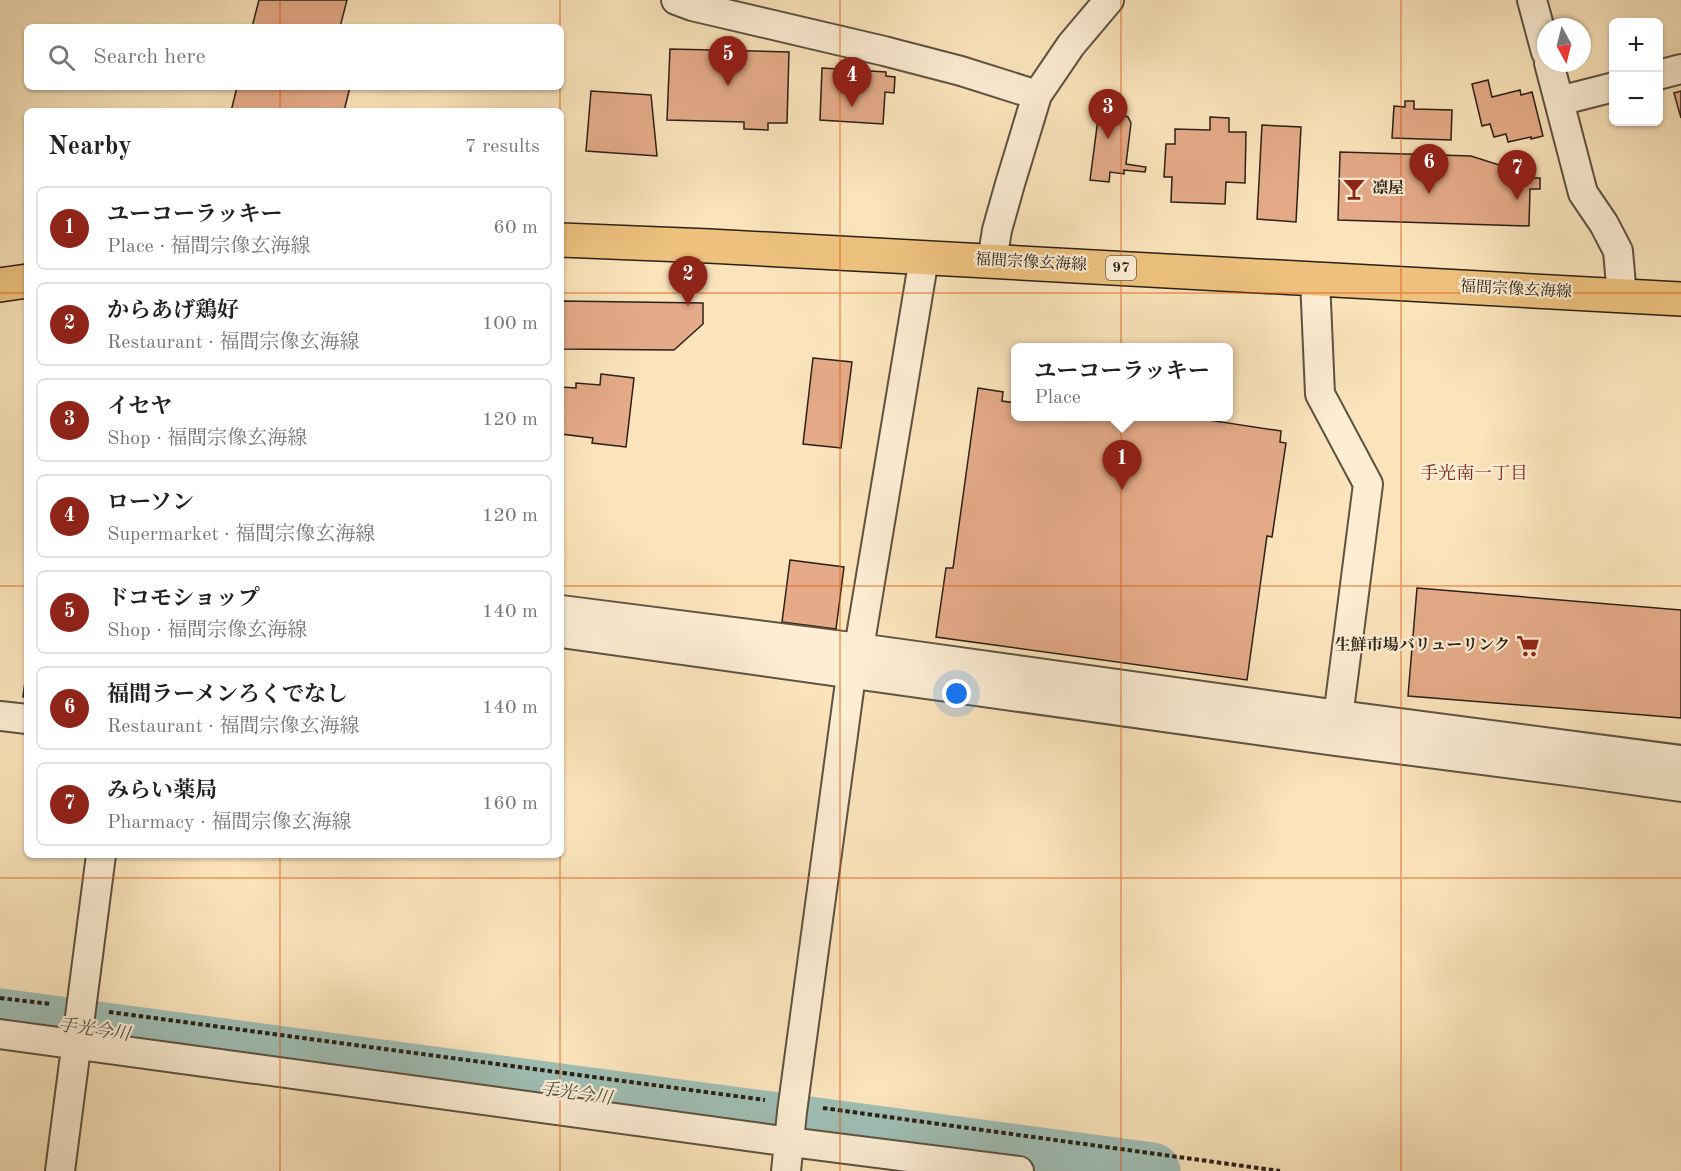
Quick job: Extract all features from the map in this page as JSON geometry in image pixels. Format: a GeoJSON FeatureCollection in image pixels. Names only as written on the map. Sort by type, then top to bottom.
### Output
{"type":"FeatureCollection","features":[{"type":"Feature","properties":{"kind":"main road","name":"福間宗像玄海線"},"geometry":{"type":"LineString","coordinates":[[564,240],[1681,299]]}},
{"type":"Feature","properties":{"kind":"main road"},"geometry":{"type":"LineString","coordinates":[[0,285],[24,281]]}},
{"type":"Feature","properties":{"kind":"street"},"geometry":{"type":"LineString","coordinates":[[992,261],[1007,193],[1037,95],[1071,45],[1109,0]]}},
{"type":"Feature","properties":{"kind":"street"},"geometry":{"type":"LineString","coordinates":[[1532,0],[1537,19]]}},
{"type":"Feature","properties":{"kind":"street"},"geometry":{"type":"LineString","coordinates":[[687,2],[961,71],[1037,95]]}},
{"type":"Feature","properties":{"kind":"street"},"geometry":{"type":"LineString","coordinates":[[1663,74],[1681,69]]}},
{"type":"Feature","properties":{"kind":"street"},"geometry":{"type":"LineString","coordinates":[[1551,72],[1583,193],[1604,224],[1618,251],[1622,296]]}},
{"type":"Feature","properties":{"kind":"street"},"geometry":{"type":"LineString","coordinates":[[1559,101],[1609,88]]}},
{"type":"Feature","properties":{"kind":"street"},"geometry":{"type":"LineString","coordinates":[[786,1171],[851,675],[859,648],[924,258]]}},
{"type":"Feature","properties":{"kind":"street"},"geometry":{"type":"LineString","coordinates":[[1314,279],[1320,394],[1368,484],[1337,728]]}},
{"type":"Feature","properties":{"kind":"street"},"geometry":{"type":"LineString","coordinates":[[564,610],[859,648],[1337,728]]}},
{"type":"Feature","properties":{"kind":"street"},"geometry":{"type":"LineString","coordinates":[[564,633],[851,675],[1337,728],[1577,759],[1681,760]]}},
{"type":"Feature","properties":{"kind":"street"},"geometry":{"type":"LineString","coordinates":[[0,716],[24,719]]}},
{"type":"Feature","properties":{"kind":"street"},"geometry":{"type":"LineString","coordinates":[[1577,759],[1681,787]]}},
{"type":"Feature","properties":{"kind":"street"},"geometry":{"type":"LineString","coordinates":[[60,1171],[101,858]]}},
{"type":"Feature","properties":{"kind":"street"},"geometry":{"type":"LineString","coordinates":[[0,1034],[79,1026],[792,1122],[1019,1171]]}},
{"type":"Feature","properties":{"kind":"path"},"geometry":{"type":"LineString","coordinates":[[0,998],[79,1026],[792,1122],[1280,1171]]}},
{"type":"Feature","properties":{"kind":"building"},"geometry":{"type":"Polygon","coordinates":[[[259,0],[347,0],[341,24],[253,24],[259,0]]]}},
{"type":"Feature","properties":{"kind":"building"},"geometry":{"type":"Polygon","coordinates":[[[670,49],[789,52],[787,123],[768,123],[768,130],[744,129],[744,122],[667,120],[670,49]]]}},
{"type":"Feature","properties":{"kind":"building"},"geometry":{"type":"Polygon","coordinates":[[[822,68],[886,72],[886,76],[895,77],[894,93],[885,92],[883,124],[820,120],[822,68]]]}},
{"type":"Feature","properties":{"kind":"building"},"geometry":{"type":"Polygon","coordinates":[[[1488,80],[1492,97],[1520,90],[1521,95],[1532,92],[1543,136],[1508,142],[1506,134],[1494,137],[1490,124],[1482,126],[1472,84],[1488,80]]]}},
{"type":"Feature","properties":{"kind":"building"},"geometry":{"type":"Polygon","coordinates":[[[236,90],[349,90],[345,108],[232,108],[236,90]]]}},
{"type":"Feature","properties":{"kind":"building"},"geometry":{"type":"Polygon","coordinates":[[[591,91],[651,95],[657,156],[586,151],[591,91]]]}},
{"type":"Feature","properties":{"kind":"building"},"geometry":{"type":"Polygon","coordinates":[[[1681,91],[1681,118],[1674,93],[1681,91]]]}},
{"type":"Feature","properties":{"kind":"building"},"geometry":{"type":"Polygon","coordinates":[[[1405,101],[1414,101],[1414,109],[1452,110],[1451,140],[1392,138],[1394,106],[1405,107],[1405,101]]]}},
{"type":"Feature","properties":{"kind":"building"},"geometry":{"type":"Polygon","coordinates":[[[1118,111],[1128,117],[1131,123],[1126,164],[1146,167],[1145,172],[1124,170],[1124,174],[1110,172],[1109,182],[1090,180],[1098,119],[1105,113],[1118,111]]]}},
{"type":"Feature","properties":{"kind":"building"},"geometry":{"type":"Polygon","coordinates":[[[1210,117],[1229,118],[1229,132],[1246,132],[1245,183],[1226,182],[1225,204],[1171,202],[1172,177],[1164,177],[1166,144],[1175,144],[1175,129],[1210,130],[1210,117]]]}},
{"type":"Feature","properties":{"kind":"building"},"geometry":{"type":"Polygon","coordinates":[[[1262,125],[1301,127],[1296,222],[1257,219],[1262,125]]]}},
{"type":"Feature","properties":{"kind":"building"},"geometry":{"type":"Polygon","coordinates":[[[1340,152],[1471,156],[1531,175],[1531,178],[1540,178],[1540,189],[1530,189],[1529,226],[1338,220],[1340,152]]]}},
{"type":"Feature","properties":{"kind":"building"},"geometry":{"type":"Polygon","coordinates":[[[564,301],[703,303],[703,324],[674,350],[564,349],[564,301]]]}},
{"type":"Feature","properties":{"kind":"building"},"geometry":{"type":"Polygon","coordinates":[[[813,358],[852,362],[841,448],[803,444],[813,358]]]}},
{"type":"Feature","properties":{"kind":"building"},"geometry":{"type":"Polygon","coordinates":[[[601,374],[634,378],[626,447],[592,443],[593,438],[564,434],[564,387],[576,388],[576,383],[600,385],[601,374]]]}},
{"type":"Feature","properties":{"kind":"building"},"geometry":{"type":"Polygon","coordinates":[[[978,388],[1003,392],[1002,401],[1011,402],[1011,421],[1215,421],[1281,431],[1280,442],[1286,443],[1272,537],[1267,536],[1247,680],[936,637],[946,568],[953,568],[978,388]]]}},
{"type":"Feature","properties":{"kind":"building"},"geometry":{"type":"Polygon","coordinates":[[[790,560],[844,567],[836,629],[782,622],[790,560]]]}},
{"type":"Feature","properties":{"kind":"building"},"geometry":{"type":"Polygon","coordinates":[[[1417,588],[1681,610],[1681,718],[1408,696],[1417,588]]]}},
{"type":"Feature","properties":{"kind":"waterway","name":"手光今川"},"geometry":{"type":"LineString","coordinates":[[0,1017],[1152,1171]]}},
{"type":"Feature","properties":{"kind":"place","name":"ドコモショップ"},"geometry":{"type":"Point","coordinates":[728,86]}},
{"type":"Feature","properties":{"kind":"place","name":"ローソン"},"geometry":{"type":"Point","coordinates":[852,107]}},
{"type":"Feature","properties":{"kind":"place","name":"イセヤ"},"geometry":{"type":"Point","coordinates":[1108,139]}},
{"type":"Feature","properties":{"kind":"place","name":"凛屋"},"geometry":{"type":"Point","coordinates":[1354,189]}},
{"type":"Feature","properties":{"kind":"place","name":"福間ラーメンろくでなし"},"geometry":{"type":"Point","coordinates":[1429,194]}},
{"type":"Feature","properties":{"kind":"place","name":"みらい薬局"},"geometry":{"type":"Point","coordinates":[1517,200]}},
{"type":"Feature","properties":{"kind":"place","name":"からあげ鶏好"},"geometry":{"type":"Point","coordinates":[688,306]}},
{"type":"Feature","properties":{"kind":"place","name":"ユーコーラッキー"},"geometry":{"type":"Point","coordinates":[1122,490]}},
{"type":"Feature","properties":{"kind":"place","name":"生鮮市場バリューリンク"},"geometry":{"type":"Point","coordinates":[1528,646]}},
{"type":"Feature","properties":{"kind":"district","name":"手光南一丁目"},"geometry":{"type":"Point","coordinates":[1474,474]}}]}
